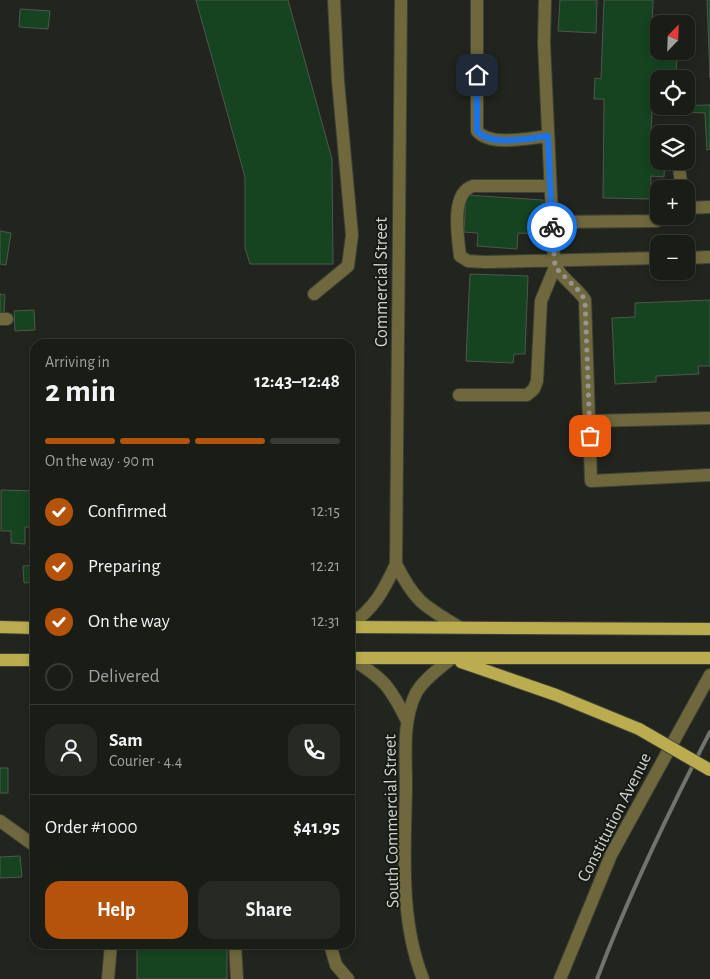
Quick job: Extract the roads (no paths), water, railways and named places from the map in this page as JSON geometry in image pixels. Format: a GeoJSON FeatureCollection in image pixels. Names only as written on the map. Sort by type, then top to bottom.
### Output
{"type":"FeatureCollection","features":[{"type":"Feature","properties":{"kind":"main road"},"geometry":{"type":"LineString","coordinates":[[355,626],[710,629]]}},
{"type":"Feature","properties":{"kind":"main road"},"geometry":{"type":"LineString","coordinates":[[0,627],[30,628]]}},
{"type":"Feature","properties":{"kind":"main road"},"geometry":{"type":"LineString","coordinates":[[355,658],[710,658]]}},
{"type":"Feature","properties":{"kind":"main road"},"geometry":{"type":"LineString","coordinates":[[452,658],[556,695],[639,729],[710,770]]}},
{"type":"Feature","properties":{"kind":"main road"},"geometry":{"type":"LineString","coordinates":[[0,660],[30,660]]}},
{"type":"Feature","properties":{"kind":"street"},"geometry":{"type":"LineString","coordinates":[[314,294],[348,266],[352,235],[338,81],[334,0]]}},
{"type":"Feature","properties":{"kind":"street","name":"Commercial Street"},"geometry":{"type":"LineString","coordinates":[[355,622],[376,603],[396,564],[400,0]]}},
{"type":"Feature","properties":{"kind":"street"},"geometry":{"type":"LineString","coordinates":[[478,0],[477,131],[482,138],[493,140],[548,136]]}},
{"type":"Feature","properties":{"kind":"street"},"geometry":{"type":"LineString","coordinates":[[459,395],[527,395],[534,389],[538,381],[541,301],[554,264],[544,43],[545,0]]}},
{"type":"Feature","properties":{"kind":"street"},"geometry":{"type":"LineString","coordinates":[[550,186],[473,186],[466,188],[460,196],[457,226],[460,256],[468,261],[554,264],[650,259]]}},
{"type":"Feature","properties":{"kind":"street"},"geometry":{"type":"LineString","coordinates":[[695,208],[710,207]]}},
{"type":"Feature","properties":{"kind":"street"},"geometry":{"type":"LineString","coordinates":[[552,222],[650,221]]}},
{"type":"Feature","properties":{"kind":"street"},"geometry":{"type":"LineString","coordinates":[[695,258],[710,257]]}},
{"type":"Feature","properties":{"kind":"street"},"geometry":{"type":"LineString","coordinates":[[554,264],[585,300],[591,482],[710,474]]}},
{"type":"Feature","properties":{"kind":"street"},"geometry":{"type":"LineString","coordinates":[[589,421],[710,418]]}},
{"type":"Feature","properties":{"kind":"street","name":"Commercial Street"},"geometry":{"type":"LineString","coordinates":[[396,564],[409,590],[424,606],[459,627]]}},
{"type":"Feature","properties":{"kind":"street","name":"South Commercial Street"},"geometry":{"type":"LineString","coordinates":[[423,979],[414,944],[406,884],[407,720],[417,692],[428,678],[452,658]]}},
{"type":"Feature","properties":{"kind":"street","name":"South Commercial Street"},"geometry":{"type":"LineString","coordinates":[[355,661],[385,682],[407,720]]}},
{"type":"Feature","properties":{"kind":"street","name":"Constitution Avenue"},"geometry":{"type":"LineString","coordinates":[[560,979],[611,855],[710,675]]}},
{"type":"Feature","properties":{"kind":"street"},"geometry":{"type":"LineString","coordinates":[[0,821],[30,842]]}},
{"type":"Feature","properties":{"kind":"street"},"geometry":{"type":"LineString","coordinates":[[108,979],[111,949]]}},
{"type":"Feature","properties":{"kind":"street"},"geometry":{"type":"LineString","coordinates":[[235,949],[237,979]]}},
{"type":"Feature","properties":{"kind":"street"},"geometry":{"type":"LineString","coordinates":[[331,949],[336,965],[348,979]]}},
{"type":"Feature","properties":{"kind":"railway"},"geometry":{"type":"LineString","coordinates":[[597,979],[622,916],[650,854],[710,732]]}}]}
